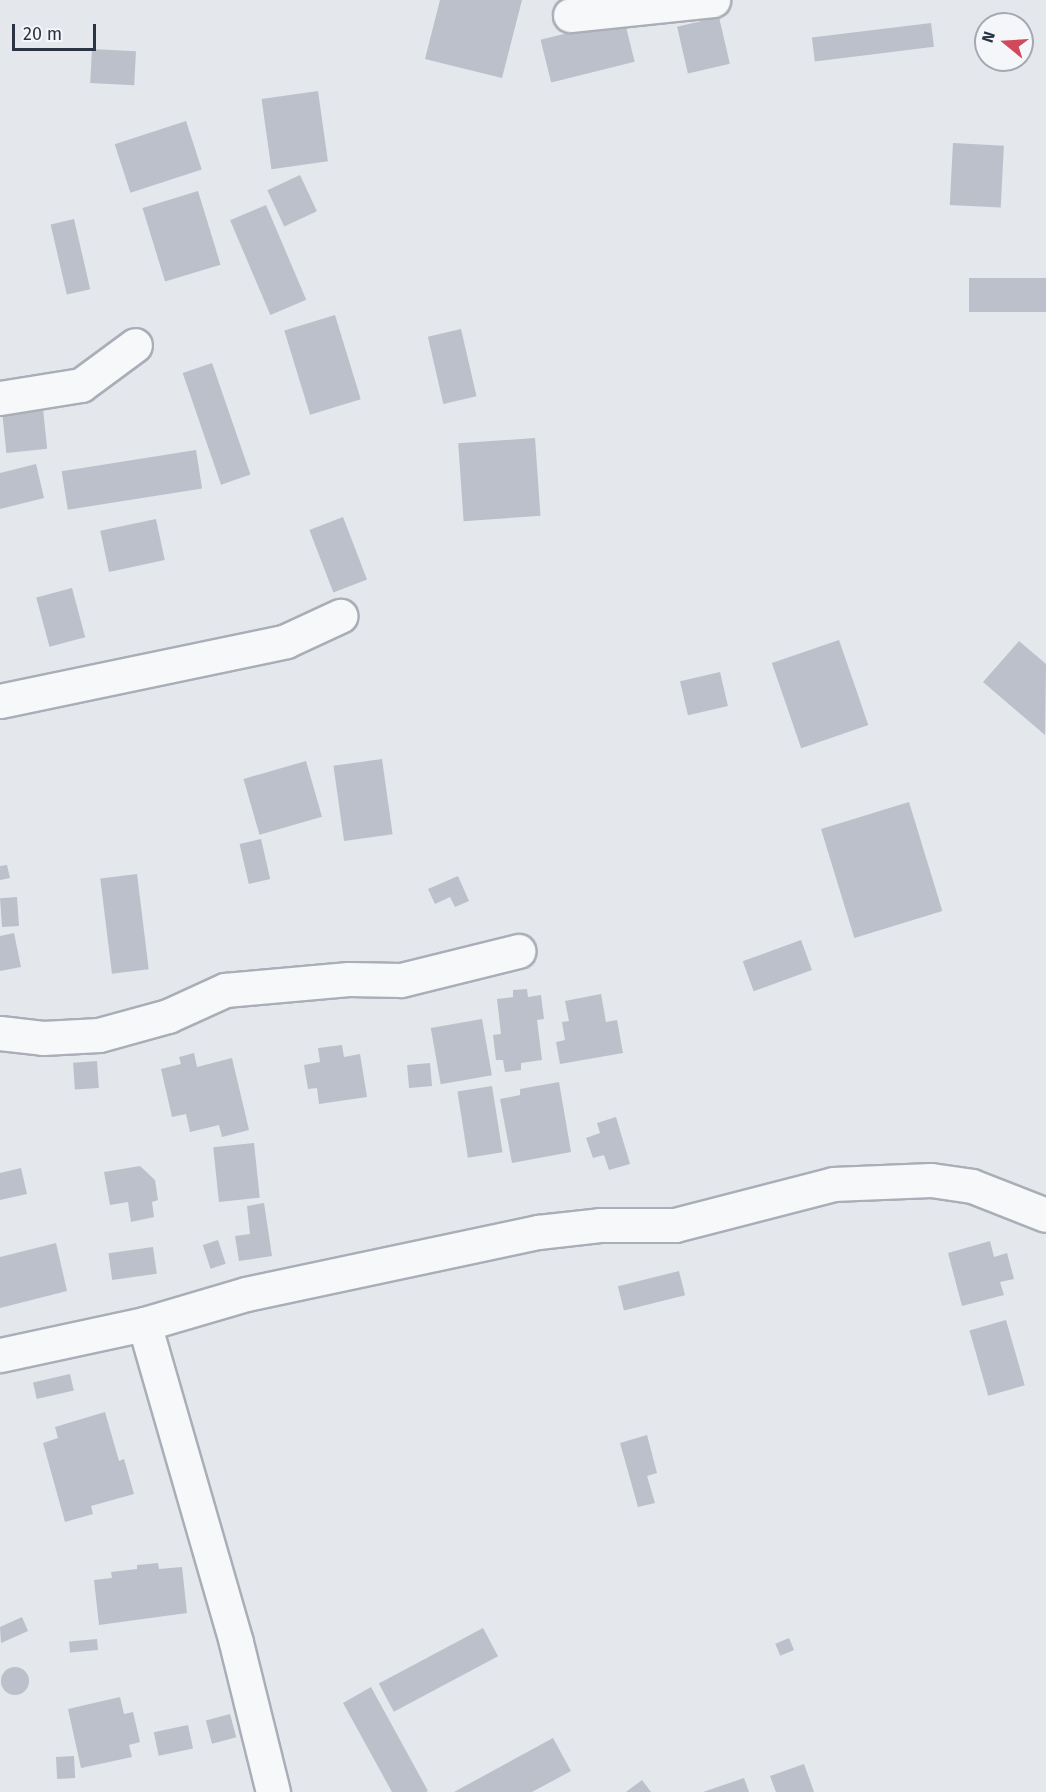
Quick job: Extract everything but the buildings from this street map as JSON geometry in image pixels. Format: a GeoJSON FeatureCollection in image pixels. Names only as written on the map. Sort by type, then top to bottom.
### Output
{"type":"FeatureCollection","features":[{"type":"Feature","properties":{"kind":"street"},"geometry":{"type":"LineString","coordinates":[[570,15],[713,0]]}},
{"type":"Feature","properties":{"kind":"street"},"geometry":{"type":"LineString","coordinates":[[0,398],[81,385],[135,345]]}},
{"type":"Feature","properties":{"kind":"street"},"geometry":{"type":"LineString","coordinates":[[0,701],[286,641],[340,616]]}},
{"type":"Feature","properties":{"kind":"street"},"geometry":{"type":"LineString","coordinates":[[0,1032],[43,1038],[99,1035],[168,1016],[225,990],[349,979],[401,980],[518,951]]}},
{"type":"Feature","properties":{"kind":"street"},"geometry":{"type":"LineString","coordinates":[[0,1355],[144,1324],[246,1294],[538,1232],[600,1225],[675,1225],[833,1184],[931,1180],[972,1186],[1046,1215]]}},
{"type":"Feature","properties":{"kind":"street"},"geometry":{"type":"LineString","coordinates":[[144,1324],[236,1642],[273,1792]]}}]}
